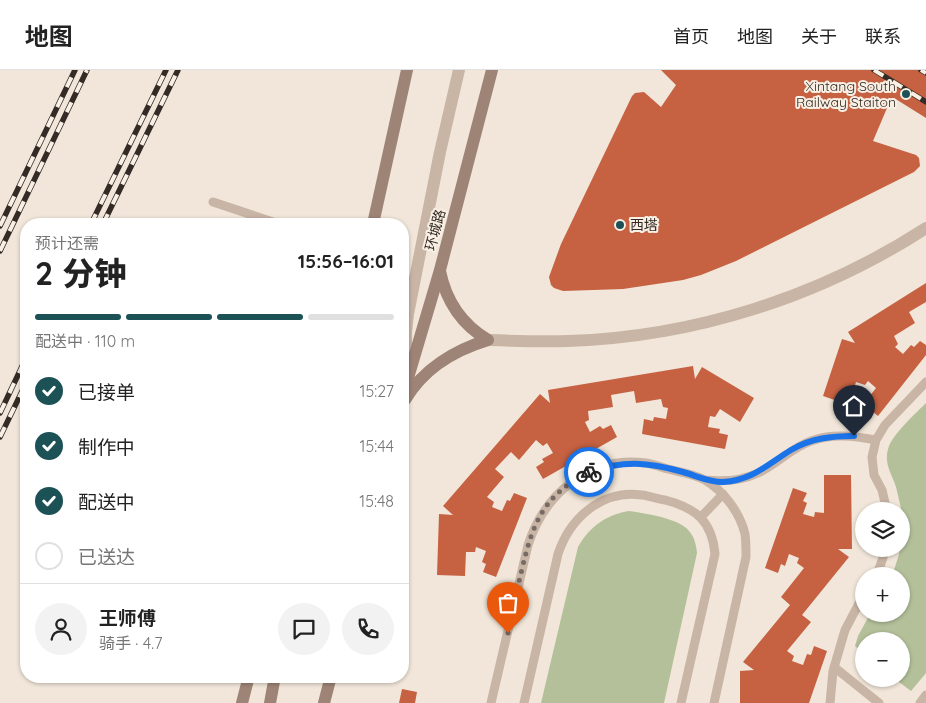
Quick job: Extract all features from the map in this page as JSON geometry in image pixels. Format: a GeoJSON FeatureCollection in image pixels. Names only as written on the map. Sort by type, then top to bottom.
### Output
{"type":"FeatureCollection","features":[{"type":"Feature","properties":{"kind":"main road"},"geometry":{"type":"LineString","coordinates":[[374,218],[407,70]]}},
{"type":"Feature","properties":{"kind":"main road","name":"环城路"},"geometry":{"type":"LineString","coordinates":[[409,375],[440,270],[492,70]]}},
{"type":"Feature","properties":{"kind":"main road"},"geometry":{"type":"LineString","coordinates":[[440,270],[443,285],[452,306],[469,326],[488,340]]}},
{"type":"Feature","properties":{"kind":"main road"},"geometry":{"type":"LineString","coordinates":[[409,395],[418,383],[443,360],[472,344],[488,340]]}},
{"type":"Feature","properties":{"kind":"main road"},"geometry":{"type":"LineString","coordinates":[[242,703],[247,683]]}},
{"type":"Feature","properties":{"kind":"main road"},"geometry":{"type":"LineString","coordinates":[[270,703],[274,683]]}},
{"type":"Feature","properties":{"kind":"main road"},"geometry":{"type":"LineString","coordinates":[[324,703],[329,683]]}},
{"type":"Feature","properties":{"kind":"street"},"geometry":{"type":"LineString","coordinates":[[409,309],[440,152],[459,70]]}},
{"type":"Feature","properties":{"kind":"street"},"geometry":{"type":"LineString","coordinates":[[488,340],[560,341],[608,339],[672,329],[726,317],[765,306],[840,276],[876,258],[926,228]]}},
{"type":"Feature","properties":{"kind":"lane"},"geometry":{"type":"LineString","coordinates":[[213,202],[261,218]]}},
{"type":"Feature","properties":{"kind":"lane"},"geometry":{"type":"LineString","coordinates":[[885,502],[882,490],[874,475],[872,457],[876,440],[885,425],[926,382]]}},
{"type":"Feature","properties":{"kind":"lane"},"geometry":{"type":"LineString","coordinates":[[491,703],[534,526],[556,494],[571,482],[588,472],[607,466],[626,463],[646,463],[684,472],[705,480],[723,482],[741,479],[758,473],[792,450],[811,441],[833,436],[854,436],[876,440]]}},
{"type":"Feature","properties":{"kind":"lane"},"geometry":{"type":"LineString","coordinates":[[705,480],[723,494],[737,512],[745,534],[746,557],[714,703]]}},
{"type":"Feature","properties":{"kind":"lane"},"geometry":{"type":"LineString","coordinates":[[524,703],[563,539],[579,517],[601,501],[614,496],[628,494],[641,495],[690,508],[701,517],[709,528],[714,541],[715,554],[681,703]]}},
{"type":"Feature","properties":{"kind":"lane"},"geometry":{"type":"LineString","coordinates":[[701,517],[723,494]]}},
{"type":"Feature","properties":{"kind":"lane"},"geometry":{"type":"LineString","coordinates":[[830,703],[834,667],[845,630],[855,611]]}},
{"type":"Feature","properties":{"kind":"lane"},"geometry":{"type":"LineString","coordinates":[[834,667],[879,703]]}},
{"type":"Feature","properties":{"kind":"lane"},"geometry":{"type":"LineString","coordinates":[[920,703],[926,696]]}},
{"type":"Feature","properties":{"kind":"green space"},"geometry":{"type":"Polygon","coordinates":[[[926,403],[926,673],[911,691],[906,687],[910,687],[910,632],[860,632],[866,622],[910,622],[910,567],[895,567],[898,557],[910,557],[910,502],[899,502],[887,462],[889,446],[906,423],[926,403]]]}},
{"type":"Feature","properties":{"kind":"green space"},"geometry":{"type":"Polygon","coordinates":[[[629,511],[657,516],[679,523],[690,531],[696,544],[697,553],[664,703],[541,703],[578,547],[593,527],[613,515],[629,511]]]}},
{"type":"Feature","properties":{"kind":"building"},"geometry":{"type":"Polygon","coordinates":[[[661,70],[926,70],[926,118],[894,98],[890,101],[873,141],[916,155],[919,158],[920,166],[914,172],[736,261],[701,275],[683,280],[623,289],[563,291],[554,288],[549,277],[561,244],[632,96],[635,93],[644,92],[661,107],[676,85],[661,70]]]}},
{"type":"Feature","properties":{"kind":"building"},"geometry":{"type":"Polygon","coordinates":[[[926,283],[926,302],[909,312],[915,323],[894,336],[898,344],[895,347],[903,354],[911,345],[914,347],[920,341],[926,345],[926,355],[878,416],[867,407],[872,400],[869,397],[876,388],[868,381],[865,385],[856,382],[849,405],[823,396],[842,339],[855,343],[848,332],[926,283]]]}},
{"type":"Feature","properties":{"kind":"building"},"geometry":{"type":"Polygon","coordinates":[[[693,366],[695,379],[702,367],[754,398],[740,422],[720,409],[715,417],[710,416],[708,427],[720,429],[719,433],[728,435],[725,449],[642,434],[644,419],[653,421],[654,417],[666,419],[668,408],[663,407],[661,399],[636,403],[634,391],[611,395],[613,407],[588,411],[589,420],[585,422],[590,432],[600,426],[603,429],[611,425],[617,437],[543,479],[536,467],[544,462],[542,459],[553,453],[547,443],[543,446],[536,440],[519,460],[511,452],[495,469],[504,477],[487,497],[494,502],[492,507],[502,511],[507,500],[510,501],[514,493],[527,498],[496,577],[483,572],[486,564],[482,562],[486,551],[476,547],[475,552],[466,552],[465,576],[437,575],[439,514],[453,515],[443,506],[540,394],[550,403],[548,390],[693,366]]]}},
{"type":"Feature","properties":{"kind":"building"},"geometry":{"type":"Polygon","coordinates":[[[824,475],[851,475],[852,549],[838,549],[849,557],[802,615],[811,622],[787,651],[794,656],[792,661],[803,665],[807,654],[811,655],[814,646],[827,651],[809,703],[740,703],[740,671],[754,670],[743,662],[790,605],[781,597],[804,568],[797,563],[799,558],[789,554],[785,566],[781,564],[778,573],[765,568],[793,488],[807,493],[803,501],[807,503],[803,514],[814,517],[815,512],[824,513],[824,475]]]}},
{"type":"Feature","properties":{"kind":"building"},"geometry":{"type":"Polygon","coordinates":[[[402,689],[417,692],[415,703],[399,703],[402,689]]]}},
{"type":"Feature","properties":{"kind":"railway"},"geometry":{"type":"LineString","coordinates":[[0,226],[75,70]]}},
{"type":"Feature","properties":{"kind":"railway"},"geometry":{"type":"LineString","coordinates":[[0,251],[87,70]]}},
{"type":"Feature","properties":{"kind":"railway"},"geometry":{"type":"LineString","coordinates":[[94,218],[166,70]]}},
{"type":"Feature","properties":{"kind":"railway"},"geometry":{"type":"LineString","coordinates":[[106,218],[178,70]]}},
{"type":"Feature","properties":{"kind":"railway"},"geometry":{"type":"LineString","coordinates":[[874,70],[926,102]]}},
{"type":"Feature","properties":{"kind":"railway"},"geometry":{"type":"LineString","coordinates":[[921,70],[926,73]]}},
{"type":"Feature","properties":{"kind":"railway"},"geometry":{"type":"LineString","coordinates":[[0,413],[20,371]]}},
{"type":"Feature","properties":{"kind":"railway"},"geometry":{"type":"LineString","coordinates":[[0,437],[20,395]]}},
{"type":"Feature","properties":{"kind":"way so far"},"geometry":{"type":"LineString","coordinates":[[508,633],[534,526],[556,494],[571,482],[589,472]]}},
{"type":"Feature","properties":{"kind":"place","name":"Xintang South Railway Staiton"},"geometry":{"type":"Point","coordinates":[906,94]}},
{"type":"Feature","properties":{"kind":"place","name":"西塔"},"geometry":{"type":"Point","coordinates":[620,225]}},
{"type":"Feature","properties":{"kind":"route"},"geometry":{"type":"LineString","coordinates":[[589,472],[607,466],[626,463],[646,463],[684,472],[705,480],[723,482],[741,479],[758,473],[792,450],[811,441],[833,436],[854,436]]}}]}
